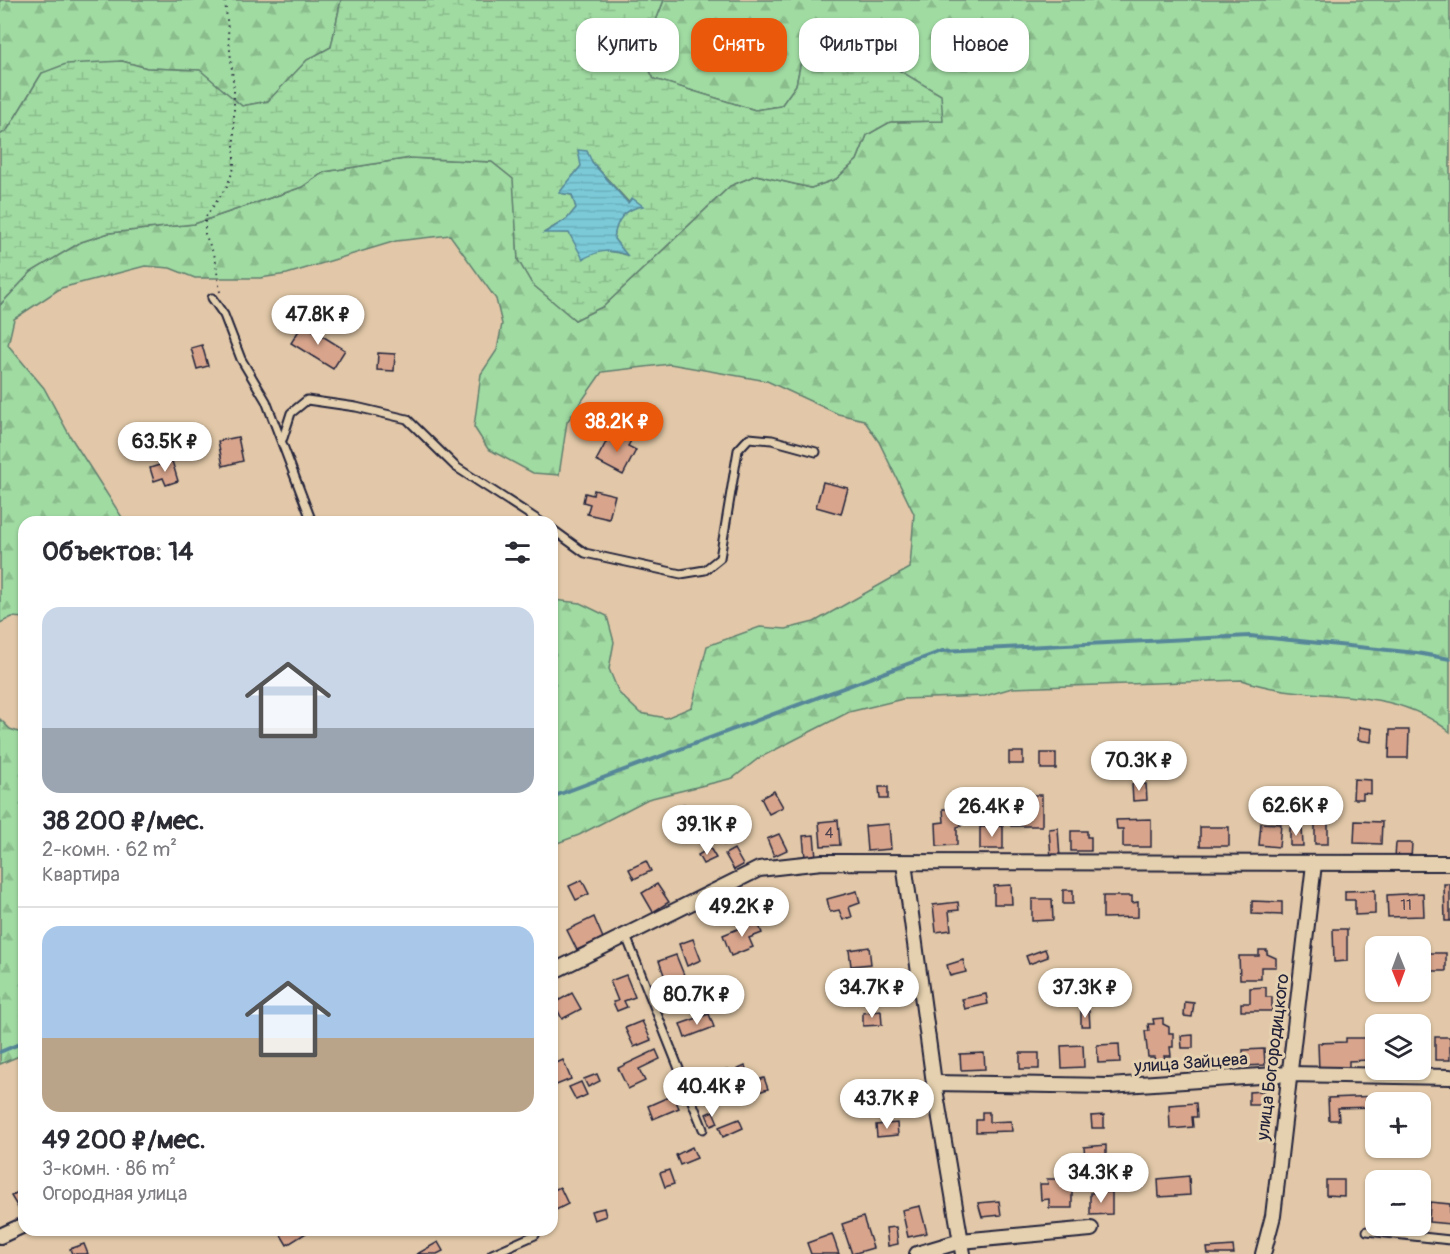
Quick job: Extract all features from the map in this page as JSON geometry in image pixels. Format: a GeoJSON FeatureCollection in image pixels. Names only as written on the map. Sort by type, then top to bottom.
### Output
{"type":"FeatureCollection","features":[{"type":"Feature","properties":{"kind":"street"},"geometry":{"type":"LineString","coordinates":[[558,969],[759,869],[822,862],[1450,863]]}},
{"type":"Feature","properties":{"kind":"street"},"geometry":{"type":"LineString","coordinates":[[904,863],[934,1083],[962,1247]]}},
{"type":"Feature","properties":{"kind":"street","name":"улица Богородицкого"},"geometry":{"type":"LineString","coordinates":[[1263,1254],[1273,1216],[1314,864]]}},
{"type":"Feature","properties":{"kind":"street","name":"улица Зайцева"},"geometry":{"type":"LineString","coordinates":[[934,1083],[1108,1086],[1289,1074],[1450,1077]]}},
{"type":"Feature","properties":{"kind":"street"},"geometry":{"type":"LineString","coordinates":[[0,1236],[18,1228]]}},
{"type":"Feature","properties":{"kind":"street"},"geometry":{"type":"LineString","coordinates":[[917,1254],[1091,1229]]}},
{"type":"Feature","properties":{"kind":"lane"},"geometry":{"type":"LineString","coordinates":[[212,298],[224,315],[241,359],[266,401],[283,438],[310,516]]}},
{"type":"Feature","properties":{"kind":"lane"},"geometry":{"type":"LineString","coordinates":[[283,438],[291,413],[307,400],[356,406],[406,419],[456,467],[532,516]]}},
{"type":"Feature","properties":{"kind":"lane"},"geometry":{"type":"LineString","coordinates":[[558,534],[585,553],[681,574],[705,570],[720,558],[738,450],[749,438],[772,440],[816,452]]}},
{"type":"Feature","properties":{"kind":"lane"},"geometry":{"type":"LineString","coordinates":[[626,936],[703,1129]]}},
{"type":"Feature","properties":{"kind":"lane"},"geometry":{"type":"LineString","coordinates":[[492,1254],[533,1236]]}},
{"type":"Feature","properties":{"kind":"lane"},"geometry":{"type":"LineString","coordinates":[[1413,1236],[1450,1240]]}},
{"type":"Feature","properties":{"kind":"path"},"geometry":{"type":"LineString","coordinates":[[220,292],[215,256],[206,234],[205,218],[227,186],[234,168],[234,90],[225,0]]}},
{"type":"Feature","properties":{"kind":"green space"},"geometry":{"type":"Polygon","coordinates":[[[0,0],[341,0],[331,47],[307,60],[269,101],[242,106],[199,70],[147,68],[122,61],[42,73],[8,129],[0,135],[0,0]]]}},
{"type":"Feature","properties":{"kind":"green space"},"geometry":{"type":"Polygon","coordinates":[[[341,0],[664,0],[657,18],[576,18],[576,72],[650,72],[654,79],[755,110],[781,106],[796,85],[799,71],[902,72],[941,95],[943,121],[890,122],[867,135],[857,160],[836,179],[811,188],[756,175],[730,186],[604,306],[575,320],[532,284],[518,260],[513,179],[492,162],[410,158],[324,172],[302,187],[194,224],[109,233],[81,242],[31,272],[0,305],[0,135],[8,129],[42,73],[66,64],[122,61],[147,68],[200,70],[242,106],[268,101],[307,60],[331,47],[341,0]],[[592,162],[581,166],[560,193],[572,195],[576,208],[567,219],[545,232],[569,233],[578,247],[626,255],[614,239],[617,224],[629,210],[634,208],[592,162]]]}},
{"type":"Feature","properties":{"kind":"green space"},"geometry":{"type":"Polygon","coordinates":[[[664,0],[1450,0],[1450,732],[1426,716],[1400,706],[1349,696],[1295,692],[1242,680],[1012,688],[985,696],[903,699],[849,712],[759,758],[733,778],[648,799],[579,835],[558,843],[558,600],[580,603],[607,616],[614,642],[609,669],[619,693],[640,713],[666,718],[692,707],[707,646],[760,627],[786,629],[814,622],[910,568],[914,514],[879,442],[864,420],[838,414],[767,381],[670,364],[602,372],[567,422],[559,475],[533,473],[488,449],[474,427],[481,374],[497,350],[502,324],[496,299],[450,235],[396,241],[287,274],[260,278],[195,278],[170,268],[145,266],[61,288],[14,319],[8,345],[44,388],[70,436],[121,516],[18,516],[18,618],[12,617],[0,623],[0,305],[31,272],[81,242],[109,233],[194,224],[302,187],[324,172],[410,158],[492,162],[514,179],[518,260],[575,320],[604,306],[730,186],[756,175],[811,188],[836,179],[857,160],[867,135],[890,122],[943,121],[835,72],[919,72],[919,18],[799,18],[799,71],[796,85],[781,106],[755,110],[654,79],[650,72],[679,72],[679,18],[657,18],[664,0]]]}},
{"type":"Feature","properties":{"kind":"green space"},"geometry":{"type":"Polygon","coordinates":[[[0,719],[10,729],[18,732],[18,1056],[0,1064],[0,719]]]}},
{"type":"Feature","properties":{"kind":"water"},"geometry":{"type":"Polygon","coordinates":[[[578,150],[587,151],[592,162],[628,203],[632,198],[643,206],[622,216],[617,226],[614,239],[627,255],[605,251],[583,259],[569,233],[544,233],[567,219],[576,208],[572,195],[559,193],[581,166],[578,150]]]}},
{"type":"Feature","properties":{"kind":"building"},"geometry":{"type":"Polygon","coordinates":[[[303,324],[345,350],[333,369],[291,343],[303,324]]]}},
{"type":"Feature","properties":{"kind":"building"},"geometry":{"type":"Polygon","coordinates":[[[202,345],[208,366],[197,369],[191,348],[202,345]]]}},
{"type":"Feature","properties":{"kind":"building"},"geometry":{"type":"Polygon","coordinates":[[[378,353],[395,354],[394,371],[377,370],[378,353]]]}},
{"type":"Feature","properties":{"kind":"building"},"geometry":{"type":"Polygon","coordinates":[[[613,429],[632,439],[628,446],[636,450],[623,475],[596,461],[613,429]]]}},
{"type":"Feature","properties":{"kind":"building"},"geometry":{"type":"Polygon","coordinates":[[[238,437],[243,461],[223,466],[218,441],[238,437]]]}},
{"type":"Feature","properties":{"kind":"building"},"geometry":{"type":"Polygon","coordinates":[[[172,461],[178,481],[166,485],[163,478],[154,481],[150,468],[172,461]]]}},
{"type":"Feature","properties":{"kind":"building"},"geometry":{"type":"Polygon","coordinates":[[[823,482],[848,488],[841,514],[816,507],[823,482]]]}},
{"type":"Feature","properties":{"kind":"building"},"geometry":{"type":"Polygon","coordinates":[[[594,490],[615,495],[609,519],[587,514],[590,504],[583,502],[585,493],[593,495],[594,490]]]}},
{"type":"Feature","properties":{"kind":"building"},"geometry":{"type":"Polygon","coordinates":[[[1359,727],[1372,729],[1371,742],[1358,740],[1359,727]]]}},
{"type":"Feature","properties":{"kind":"building"},"geometry":{"type":"Polygon","coordinates":[[[1390,730],[1409,730],[1408,758],[1389,758],[1390,730]]]}},
{"type":"Feature","properties":{"kind":"building"},"geometry":{"type":"Polygon","coordinates":[[[1009,752],[1023,752],[1023,764],[1009,764],[1009,752]]]}},
{"type":"Feature","properties":{"kind":"building"},"geometry":{"type":"Polygon","coordinates":[[[1041,753],[1056,753],[1056,769],[1041,769],[1041,753]]]}},
{"type":"Feature","properties":{"kind":"building"},"geometry":{"type":"Polygon","coordinates":[[[1354,779],[1371,780],[1371,794],[1363,793],[1363,799],[1353,799],[1354,779]]]}},
{"type":"Feature","properties":{"kind":"building"},"geometry":{"type":"Polygon","coordinates":[[[1132,784],[1146,784],[1147,800],[1133,801],[1132,784]]]}},
{"type":"Feature","properties":{"kind":"building"},"geometry":{"type":"Polygon","coordinates":[[[879,787],[888,787],[888,799],[880,799],[879,787]]]}},
{"type":"Feature","properties":{"kind":"building"},"geometry":{"type":"Polygon","coordinates":[[[774,791],[783,807],[769,814],[761,798],[774,791]]]}},
{"type":"Feature","properties":{"kind":"building"},"geometry":{"type":"Polygon","coordinates":[[[1011,795],[1042,795],[1042,826],[1011,826],[1011,795]]]}},
{"type":"Feature","properties":{"kind":"building"},"geometry":{"type":"Polygon","coordinates":[[[684,804],[691,816],[679,823],[672,812],[684,804]]]}},
{"type":"Feature","properties":{"kind":"building"},"geometry":{"type":"Polygon","coordinates":[[[961,808],[961,826],[957,827],[957,845],[937,846],[936,823],[944,822],[943,809],[961,808]]]}},
{"type":"Feature","properties":{"kind":"building"},"geometry":{"type":"Polygon","coordinates":[[[1151,819],[1151,847],[1123,847],[1123,829],[1117,829],[1116,820],[1151,819]]]}},
{"type":"Feature","properties":{"kind":"building"},"geometry":{"type":"Polygon","coordinates":[[[838,820],[840,845],[821,846],[819,822],[838,820]]]}},
{"type":"Feature","properties":{"kind":"building"},"geometry":{"type":"Polygon","coordinates":[[[1315,821],[1328,821],[1328,844],[1315,844],[1315,821]]]}},
{"type":"Feature","properties":{"kind":"building"},"geometry":{"type":"Polygon","coordinates":[[[1355,821],[1382,822],[1381,844],[1354,843],[1355,821]]]}},
{"type":"Feature","properties":{"kind":"building"},"geometry":{"type":"Polygon","coordinates":[[[1261,823],[1281,824],[1279,847],[1259,845],[1261,823]]]}},
{"type":"Feature","properties":{"kind":"building"},"geometry":{"type":"Polygon","coordinates":[[[723,824],[732,839],[724,845],[715,829],[723,824]]]}},
{"type":"Feature","properties":{"kind":"building"},"geometry":{"type":"Polygon","coordinates":[[[889,824],[891,849],[867,851],[865,826],[889,824]]]}},
{"type":"Feature","properties":{"kind":"building"},"geometry":{"type":"Polygon","coordinates":[[[1003,826],[1003,849],[980,849],[980,827],[1003,826]]]}},
{"type":"Feature","properties":{"kind":"building"},"geometry":{"type":"Polygon","coordinates":[[[1200,827],[1229,827],[1229,846],[1200,846],[1200,827]]]}},
{"type":"Feature","properties":{"kind":"building"},"geometry":{"type":"Polygon","coordinates":[[[1058,828],[1060,859],[1051,859],[1049,829],[1058,828]]]}},
{"type":"Feature","properties":{"kind":"building"},"geometry":{"type":"Polygon","coordinates":[[[1290,828],[1302,828],[1303,846],[1290,846],[1290,828]]]}},
{"type":"Feature","properties":{"kind":"building"},"geometry":{"type":"Polygon","coordinates":[[[1071,831],[1087,831],[1087,837],[1091,837],[1091,851],[1071,851],[1071,831]]]}},
{"type":"Feature","properties":{"kind":"building"},"geometry":{"type":"Polygon","coordinates":[[[779,834],[787,850],[774,856],[767,839],[779,834]]]}},
{"type":"Feature","properties":{"kind":"building"},"geometry":{"type":"Polygon","coordinates":[[[814,835],[816,857],[805,858],[803,836],[814,835]]]}},
{"type":"Feature","properties":{"kind":"building"},"geometry":{"type":"Polygon","coordinates":[[[1396,843],[1412,843],[1411,859],[1395,858],[1396,843]]]}},
{"type":"Feature","properties":{"kind":"building"},"geometry":{"type":"Polygon","coordinates":[[[710,848],[716,858],[703,864],[698,855],[710,848]]]}},
{"type":"Feature","properties":{"kind":"building"},"geometry":{"type":"Polygon","coordinates":[[[734,849],[743,865],[734,870],[725,854],[734,849]]]}},
{"type":"Feature","properties":{"kind":"building"},"geometry":{"type":"Polygon","coordinates":[[[646,861],[651,871],[634,879],[629,869],[646,861]]]}},
{"type":"Feature","properties":{"kind":"building"},"geometry":{"type":"Polygon","coordinates":[[[582,880],[589,894],[576,900],[569,886],[582,880]]]}},
{"type":"Feature","properties":{"kind":"building"},"geometry":{"type":"Polygon","coordinates":[[[657,884],[669,902],[653,912],[642,893],[657,884]]]}},
{"type":"Feature","properties":{"kind":"building"},"geometry":{"type":"Polygon","coordinates":[[[1444,884],[1450,884],[1450,921],[1445,921],[1444,884]]]}},
{"type":"Feature","properties":{"kind":"building"},"geometry":{"type":"Polygon","coordinates":[[[1011,885],[1012,904],[994,904],[994,886],[1011,885]]]}},
{"type":"Feature","properties":{"kind":"building"},"geometry":{"type":"Polygon","coordinates":[[[1063,890],[1073,890],[1073,904],[1063,904],[1063,890]]]}},
{"type":"Feature","properties":{"kind":"building"},"geometry":{"type":"Polygon","coordinates":[[[1375,890],[1375,914],[1355,915],[1355,900],[1345,900],[1345,891],[1375,890]]]}},
{"type":"Feature","properties":{"kind":"building"},"geometry":{"type":"Polygon","coordinates":[[[857,891],[860,903],[849,907],[852,917],[843,920],[839,910],[830,912],[827,899],[857,891]]]}},
{"type":"Feature","properties":{"kind":"building"},"geometry":{"type":"Polygon","coordinates":[[[1423,893],[1424,916],[1388,917],[1387,895],[1423,893]]]}},
{"type":"Feature","properties":{"kind":"building"},"geometry":{"type":"Polygon","coordinates":[[[1103,896],[1132,896],[1132,903],[1138,902],[1138,917],[1103,918],[1103,896]]]}},
{"type":"Feature","properties":{"kind":"building"},"geometry":{"type":"Polygon","coordinates":[[[1032,899],[1052,899],[1053,920],[1032,921],[1032,899]]]}},
{"type":"Feature","properties":{"kind":"building"},"geometry":{"type":"Polygon","coordinates":[[[1252,901],[1282,902],[1282,915],[1252,914],[1252,901]]]}},
{"type":"Feature","properties":{"kind":"building"},"geometry":{"type":"Polygon","coordinates":[[[958,902],[959,910],[949,911],[951,930],[936,932],[933,905],[958,902]]]}},
{"type":"Feature","properties":{"kind":"building"},"geometry":{"type":"Polygon","coordinates":[[[594,917],[603,938],[577,950],[567,930],[594,917]]]}},
{"type":"Feature","properties":{"kind":"building"},"geometry":{"type":"Polygon","coordinates":[[[757,921],[762,933],[749,938],[753,947],[731,956],[723,935],[757,921]]]}},
{"type":"Feature","properties":{"kind":"building"},"geometry":{"type":"Polygon","coordinates":[[[1333,929],[1347,929],[1347,961],[1334,962],[1333,929]]]}},
{"type":"Feature","properties":{"kind":"building"},"geometry":{"type":"Polygon","coordinates":[[[693,939],[701,960],[687,966],[679,944],[693,939]]]}},
{"type":"Feature","properties":{"kind":"building"},"geometry":{"type":"Polygon","coordinates":[[[869,947],[871,964],[851,966],[849,950],[869,947]]]}},
{"type":"Feature","properties":{"kind":"building"},"geometry":{"type":"Polygon","coordinates":[[[1045,949],[1048,957],[1029,964],[1026,956],[1045,949]]]}},
{"type":"Feature","properties":{"kind":"building"},"geometry":{"type":"Polygon","coordinates":[[[1259,950],[1267,950],[1267,954],[1276,958],[1276,967],[1261,967],[1261,979],[1240,979],[1239,956],[1259,956],[1259,950]]]}},
{"type":"Feature","properties":{"kind":"building"},"geometry":{"type":"Polygon","coordinates":[[[1431,953],[1446,953],[1446,971],[1431,971],[1431,953]]]}},
{"type":"Feature","properties":{"kind":"building"},"geometry":{"type":"Polygon","coordinates":[[[676,955],[686,980],[668,986],[659,961],[676,955]]]}},
{"type":"Feature","properties":{"kind":"building"},"geometry":{"type":"Polygon","coordinates":[[[963,960],[966,972],[950,976],[947,965],[963,960]]]}},
{"type":"Feature","properties":{"kind":"building"},"geometry":{"type":"Polygon","coordinates":[[[626,975],[635,997],[624,1001],[627,1007],[617,1011],[613,1002],[618,1001],[610,981],[626,975]]]}},
{"type":"Feature","properties":{"kind":"building"},"geometry":{"type":"Polygon","coordinates":[[[1266,987],[1266,997],[1272,997],[1272,1011],[1241,1011],[1241,1003],[1250,1003],[1250,988],[1266,987]]]}},
{"type":"Feature","properties":{"kind":"building"},"geometry":{"type":"Polygon","coordinates":[[[572,993],[581,1009],[562,1019],[558,1011],[558,1001],[572,993]]]}},
{"type":"Feature","properties":{"kind":"building"},"geometry":{"type":"Polygon","coordinates":[[[986,994],[988,1004],[965,1009],[962,999],[986,994]]]}},
{"type":"Feature","properties":{"kind":"building"},"geometry":{"type":"Polygon","coordinates":[[[1185,1002],[1194,1003],[1192,1017],[1184,1016],[1185,1002]]]}},
{"type":"Feature","properties":{"kind":"building"},"geometry":{"type":"Polygon","coordinates":[[[881,1011],[882,1025],[863,1026],[863,1013],[881,1011]]]}},
{"type":"Feature","properties":{"kind":"building"},"geometry":{"type":"Polygon","coordinates":[[[1081,1011],[1089,1011],[1090,1026],[1081,1026],[1081,1011]]]}},
{"type":"Feature","properties":{"kind":"building"},"geometry":{"type":"Polygon","coordinates":[[[709,1014],[714,1027],[685,1038],[680,1024],[709,1014]]]}},
{"type":"Feature","properties":{"kind":"building"},"geometry":{"type":"Polygon","coordinates":[[[1163,1018],[1163,1024],[1169,1027],[1169,1033],[1173,1033],[1173,1047],[1170,1047],[1171,1056],[1164,1056],[1165,1060],[1155,1060],[1154,1057],[1148,1057],[1145,1031],[1149,1031],[1148,1024],[1154,1024],[1153,1019],[1163,1018]]]}},
{"type":"Feature","properties":{"kind":"building"},"geometry":{"type":"Polygon","coordinates":[[[642,1021],[651,1040],[634,1047],[625,1028],[642,1021]]]}},
{"type":"Feature","properties":{"kind":"building"},"geometry":{"type":"Polygon","coordinates":[[[1193,1035],[1193,1048],[1182,1048],[1181,1036],[1193,1035]]]}},
{"type":"Feature","properties":{"kind":"building"},"geometry":{"type":"Polygon","coordinates":[[[1435,1037],[1450,1037],[1450,1060],[1435,1060],[1435,1037]]]}},
{"type":"Feature","properties":{"kind":"building"},"geometry":{"type":"Polygon","coordinates":[[[1346,1038],[1365,1038],[1365,1060],[1349,1061],[1349,1071],[1319,1071],[1318,1043],[1346,1042],[1346,1038]]]}},
{"type":"Feature","properties":{"kind":"building"},"geometry":{"type":"Polygon","coordinates":[[[1119,1044],[1120,1062],[1098,1063],[1097,1045],[1119,1044]]]}},
{"type":"Feature","properties":{"kind":"building"},"geometry":{"type":"Polygon","coordinates":[[[1083,1045],[1084,1067],[1062,1068],[1061,1046],[1083,1045]]]}},
{"type":"Feature","properties":{"kind":"building"},"geometry":{"type":"Polygon","coordinates":[[[1264,1049],[1265,1065],[1244,1066],[1243,1050],[1264,1049]]]}},
{"type":"Feature","properties":{"kind":"building"},"geometry":{"type":"Polygon","coordinates":[[[656,1050],[660,1059],[639,1069],[645,1081],[628,1089],[618,1068],[656,1050]]]}},
{"type":"Feature","properties":{"kind":"building"},"geometry":{"type":"Polygon","coordinates":[[[984,1053],[985,1069],[961,1070],[960,1054],[984,1053]]]}},
{"type":"Feature","properties":{"kind":"building"},"geometry":{"type":"Polygon","coordinates":[[[1020,1053],[1039,1053],[1039,1069],[1020,1069],[1020,1053]]]}},
{"type":"Feature","properties":{"kind":"building"},"geometry":{"type":"Polygon","coordinates":[[[563,1060],[571,1079],[558,1084],[558,1062],[563,1060]]]}},
{"type":"Feature","properties":{"kind":"building"},"geometry":{"type":"Polygon","coordinates":[[[745,1066],[750,1078],[735,1085],[730,1073],[745,1066]]]}},
{"type":"Feature","properties":{"kind":"building"},"geometry":{"type":"Polygon","coordinates":[[[727,1069],[735,1089],[713,1097],[705,1077],[727,1069]]]}},
{"type":"Feature","properties":{"kind":"building"},"geometry":{"type":"Polygon","coordinates":[[[597,1074],[600,1081],[588,1087],[584,1079],[597,1074]]]}},
{"type":"Feature","properties":{"kind":"building"},"geometry":{"type":"Polygon","coordinates":[[[764,1078],[768,1089],[752,1094],[748,1083],[764,1078]]]}},
{"type":"Feature","properties":{"kind":"building"},"geometry":{"type":"Polygon","coordinates":[[[581,1082],[587,1095],[576,1100],[569,1087],[581,1082]]]}},
{"type":"Feature","properties":{"kind":"building"},"geometry":{"type":"Polygon","coordinates":[[[1264,1091],[1264,1105],[1249,1105],[1249,1092],[1264,1091]]]}},
{"type":"Feature","properties":{"kind":"building"},"geometry":{"type":"Polygon","coordinates":[[[673,1095],[679,1108],[653,1119],[648,1106],[673,1095]]]}},
{"type":"Feature","properties":{"kind":"building"},"geometry":{"type":"Polygon","coordinates":[[[1365,1097],[1365,1107],[1338,1108],[1339,1120],[1329,1120],[1328,1098],[1365,1097]]]}},
{"type":"Feature","properties":{"kind":"building"},"geometry":{"type":"Polygon","coordinates":[[[899,1100],[900,1108],[887,1110],[886,1102],[899,1100]]]}},
{"type":"Feature","properties":{"kind":"building"},"geometry":{"type":"Polygon","coordinates":[[[1196,1103],[1197,1117],[1192,1117],[1193,1127],[1170,1129],[1169,1105],[1196,1103]]]}},
{"type":"Feature","properties":{"kind":"building"},"geometry":{"type":"Polygon","coordinates":[[[713,1111],[718,1123],[711,1126],[706,1114],[713,1111]]]}},
{"type":"Feature","properties":{"kind":"building"},"geometry":{"type":"Polygon","coordinates":[[[982,1112],[989,1112],[989,1122],[1011,1121],[1012,1131],[976,1132],[976,1120],[982,1120],[982,1112]]]}},
{"type":"Feature","properties":{"kind":"building"},"geometry":{"type":"Polygon","coordinates":[[[1104,1115],[1104,1128],[1092,1128],[1091,1116],[1104,1115]]]}},
{"type":"Feature","properties":{"kind":"building"},"geometry":{"type":"Polygon","coordinates":[[[739,1119],[743,1128],[723,1137],[719,1127],[739,1119]]]}},
{"type":"Feature","properties":{"kind":"building"},"geometry":{"type":"Polygon","coordinates":[[[897,1123],[898,1135],[877,1137],[876,1125],[897,1123]]]}},
{"type":"Feature","properties":{"kind":"building"},"geometry":{"type":"Polygon","coordinates":[[[1106,1145],[1106,1157],[1085,1159],[1084,1147],[1106,1145]]]}},
{"type":"Feature","properties":{"kind":"building"},"geometry":{"type":"Polygon","coordinates":[[[692,1147],[697,1158],[680,1165],[676,1155],[692,1147]]]}},
{"type":"Feature","properties":{"kind":"building"},"geometry":{"type":"Polygon","coordinates":[[[669,1170],[674,1184],[665,1187],[660,1173],[669,1170]]]}},
{"type":"Feature","properties":{"kind":"building"},"geometry":{"type":"Polygon","coordinates":[[[1189,1176],[1190,1195],[1159,1197],[1158,1179],[1189,1176]]]}},
{"type":"Feature","properties":{"kind":"building"},"geometry":{"type":"Polygon","coordinates":[[[1047,1179],[1072,1179],[1072,1208],[1049,1208],[1049,1199],[1041,1200],[1040,1184],[1048,1184],[1047,1179]]]}},
{"type":"Feature","properties":{"kind":"building"},"geometry":{"type":"Polygon","coordinates":[[[1326,1180],[1344,1180],[1344,1196],[1326,1195],[1326,1180]]]}},
{"type":"Feature","properties":{"kind":"building"},"geometry":{"type":"Polygon","coordinates":[[[560,1187],[568,1204],[558,1209],[558,1188],[560,1187]]]}},
{"type":"Feature","properties":{"kind":"building"},"geometry":{"type":"Polygon","coordinates":[[[18,1192],[18,1208],[11,1196],[18,1192]]]}},
{"type":"Feature","properties":{"kind":"building"},"geometry":{"type":"Polygon","coordinates":[[[1112,1192],[1112,1214],[1090,1215],[1090,1193],[1112,1192]]]}},
{"type":"Feature","properties":{"kind":"building"},"geometry":{"type":"Polygon","coordinates":[[[999,1201],[1001,1215],[982,1217],[978,1203],[999,1201]]]}},
{"type":"Feature","properties":{"kind":"building"},"geometry":{"type":"Polygon","coordinates":[[[1431,1202],[1450,1204],[1450,1224],[1431,1222],[1431,1202]]]}},
{"type":"Feature","properties":{"kind":"building"},"geometry":{"type":"Polygon","coordinates":[[[920,1206],[927,1233],[908,1237],[902,1210],[920,1206]]]}},
{"type":"Feature","properties":{"kind":"building"},"geometry":{"type":"Polygon","coordinates":[[[604,1208],[606,1216],[594,1220],[591,1211],[604,1208]]]}},
{"type":"Feature","properties":{"kind":"building"},"geometry":{"type":"Polygon","coordinates":[[[863,1217],[873,1248],[852,1254],[842,1224],[863,1217]]]}},
{"type":"Feature","properties":{"kind":"building"},"geometry":{"type":"Polygon","coordinates":[[[896,1227],[898,1244],[888,1246],[886,1228],[896,1227]]]}},
{"type":"Feature","properties":{"kind":"building"},"geometry":{"type":"Polygon","coordinates":[[[832,1234],[839,1254],[811,1254],[807,1243],[832,1234]]]}},
{"type":"Feature","properties":{"kind":"building"},"geometry":{"type":"Polygon","coordinates":[[[282,1236],[301,1236],[287,1245],[282,1236]]]}},
{"type":"Feature","properties":{"kind":"building"},"geometry":{"type":"Polygon","coordinates":[[[438,1242],[443,1251],[437,1254],[417,1254],[438,1242]]]}},
{"type":"Feature","properties":{"kind":"building"},"geometry":{"type":"Polygon","coordinates":[[[84,1244],[88,1254],[72,1254],[70,1249],[84,1244]]]}},
{"type":"Feature","properties":{"kind":"building"},"geometry":{"type":"Polygon","coordinates":[[[1233,1246],[1234,1254],[1208,1254],[1207,1248],[1233,1246]]]}},
{"type":"Feature","properties":{"kind":"waterway"},"geometry":{"type":"LineString","coordinates":[[558,795],[942,651],[1250,636],[1417,653],[1450,659]]}},
{"type":"Feature","properties":{"kind":"waterway"},"geometry":{"type":"LineString","coordinates":[[0,1052],[18,1044]]}}]}
